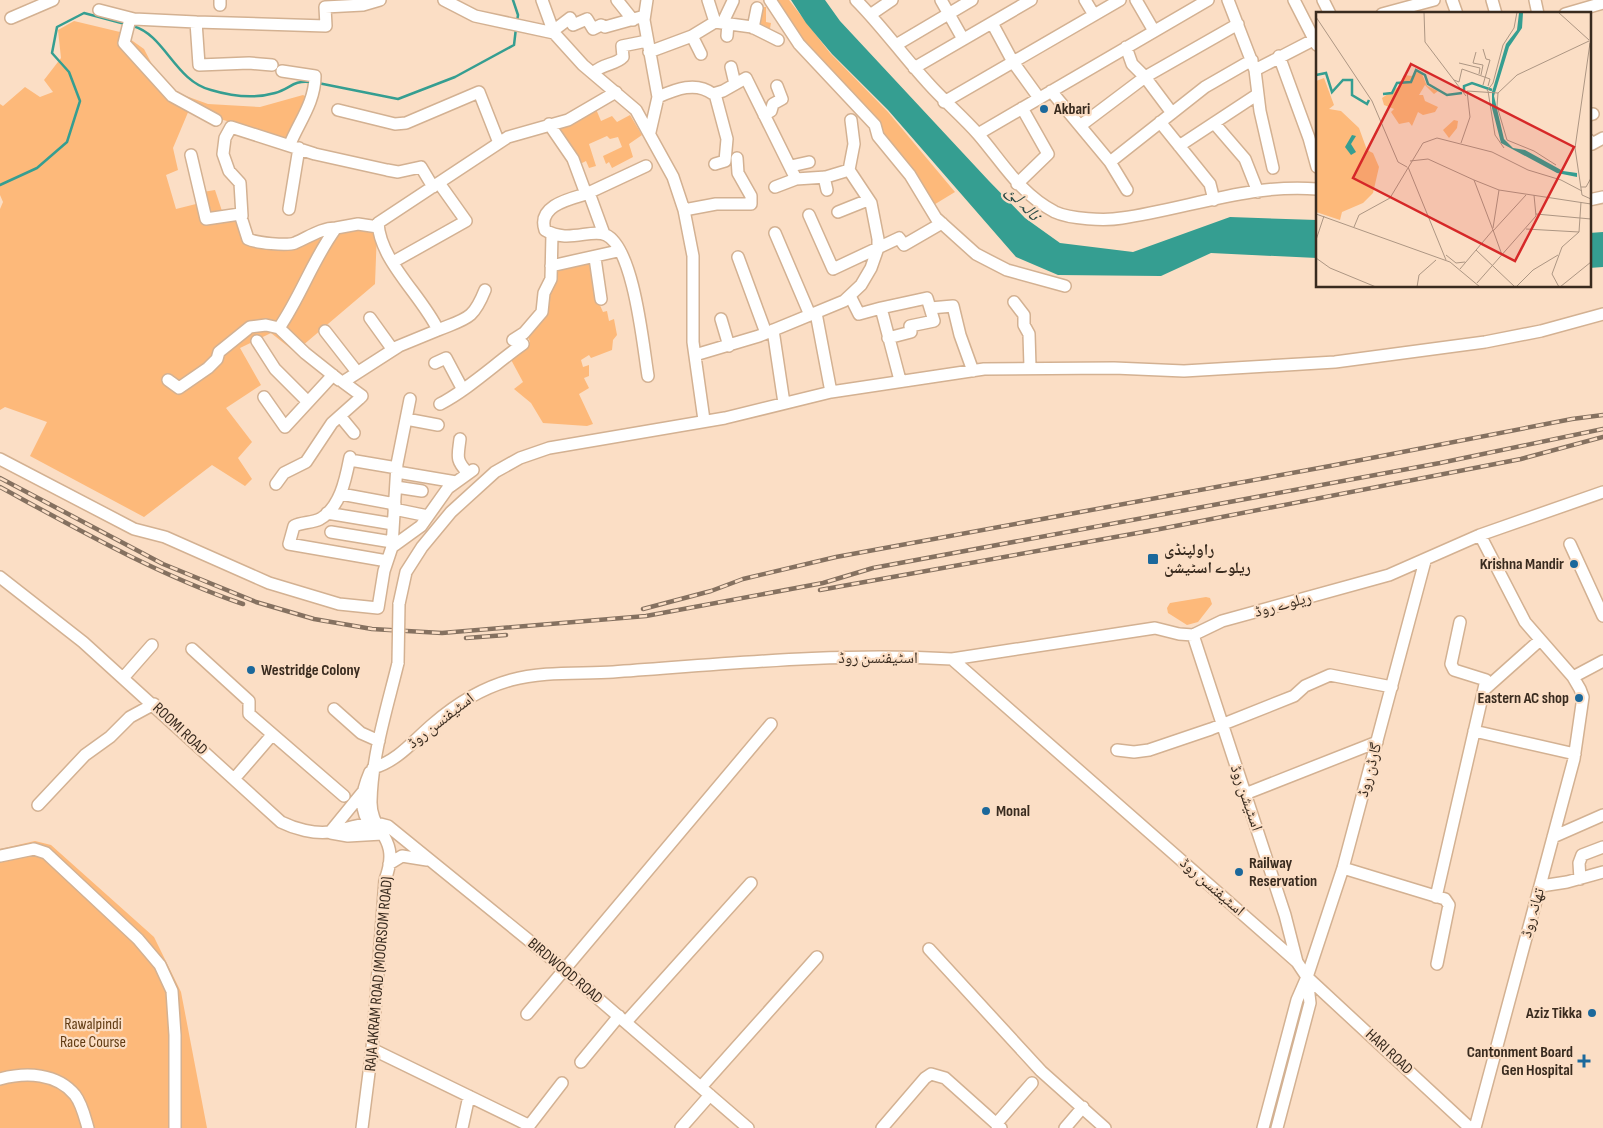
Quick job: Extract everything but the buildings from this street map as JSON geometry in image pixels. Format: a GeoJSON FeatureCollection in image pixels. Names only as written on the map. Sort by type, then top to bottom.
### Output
{"type":"FeatureCollection","features":[{"type":"Feature","properties":{"kind":"street"},"geometry":{"type":"LineString","coordinates":[[11,18],[53,0]]}},
{"type":"Feature","properties":{"kind":"street"},"geometry":{"type":"LineString","coordinates":[[98,10],[130,19],[326,26],[325,7],[364,5],[380,0]]}},
{"type":"Feature","properties":{"kind":"street"},"geometry":{"type":"LineString","coordinates":[[444,0],[475,16],[497,22],[554,32]]}},
{"type":"Feature","properties":{"kind":"street"},"geometry":{"type":"LineString","coordinates":[[542,0],[554,32],[593,73],[636,110],[650,132],[673,177],[684,210],[693,256],[695,355],[704,420]]}},
{"type":"Feature","properties":{"kind":"street"},"geometry":{"type":"LineString","coordinates":[[617,0],[641,19]]}},
{"type":"Feature","properties":{"kind":"street"},"geometry":{"type":"LineString","coordinates":[[647,0],[641,19],[658,97],[650,132]]}},
{"type":"Feature","properties":{"kind":"street"},"geometry":{"type":"LineString","coordinates":[[554,32],[570,18],[573,25],[587,19],[593,29],[601,25],[605,27],[641,19],[650,11],[654,0]]}},
{"type":"Feature","properties":{"kind":"street"},"geometry":{"type":"LineString","coordinates":[[708,0],[722,22],[727,36]]}},
{"type":"Feature","properties":{"kind":"street"},"geometry":{"type":"LineString","coordinates":[[770,0],[799,44],[875,125],[878,136],[910,175],[936,218],[942,224],[976,254],[1008,270],[1065,286]]}},
{"type":"Feature","properties":{"kind":"street"},"geometry":{"type":"LineString","coordinates":[[856,0],[872,13],[914,68],[944,102],[978,134],[1017,184],[1030,196],[1056,212],[1087,219],[1120,219],[1258,192],[1304,188],[1316,189]]}},
{"type":"Feature","properties":{"kind":"street"},"geometry":{"type":"LineString","coordinates":[[867,0],[872,13]]}},
{"type":"Feature","properties":{"kind":"street"},"geometry":{"type":"LineString","coordinates":[[872,13],[892,0]]}},
{"type":"Feature","properties":{"kind":"street"},"geometry":{"type":"LineString","coordinates":[[941,0],[963,40]]}},
{"type":"Feature","properties":{"kind":"street"},"geometry":{"type":"LineString","coordinates":[[896,45],[972,0]]}},
{"type":"Feature","properties":{"kind":"street"},"geometry":{"type":"LineString","coordinates":[[1086,0],[1094,15]]}},
{"type":"Feature","properties":{"kind":"street"},"geometry":{"type":"LineString","coordinates":[[944,102],[1120,0]]}},
{"type":"Feature","properties":{"kind":"street"},"geometry":{"type":"LineString","coordinates":[[1136,0],[1154,31]]}},
{"type":"Feature","properties":{"kind":"street"},"geometry":{"type":"LineString","coordinates":[[978,134],[1208,0]]}},
{"type":"Feature","properties":{"kind":"street"},"geometry":{"type":"LineString","coordinates":[[1228,0],[1253,65],[1273,168]]}},
{"type":"Feature","properties":{"kind":"street"},"geometry":{"type":"LineString","coordinates":[[1110,162],[1205,87],[1253,65],[1316,41],[1294,0]]}},
{"type":"Feature","properties":{"kind":"street"},"geometry":{"type":"LineString","coordinates":[[1323,0],[1329,12]]}},
{"type":"Feature","properties":{"kind":"street"},"geometry":{"type":"LineString","coordinates":[[1390,12],[1434,0]]}},
{"type":"Feature","properties":{"kind":"street"},"geometry":{"type":"LineString","coordinates":[[1452,0],[1456,12]]}},
{"type":"Feature","properties":{"kind":"street"},"geometry":{"type":"LineString","coordinates":[[593,73],[598,67],[620,60],[623,56],[622,46],[648,47],[671,37],[692,36],[722,22],[733,1]]}},
{"type":"Feature","properties":{"kind":"street"},"geometry":{"type":"LineString","coordinates":[[914,68],[1028,1]]}},
{"type":"Feature","properties":{"kind":"street"},"geometry":{"type":"LineString","coordinates":[[1572,12],[1603,3]]}},
{"type":"Feature","properties":{"kind":"street"},"geometry":{"type":"LineString","coordinates":[[756,31],[757,8]]}},
{"type":"Feature","properties":{"kind":"street"},"geometry":{"type":"LineString","coordinates":[[130,19],[124,43],[172,96],[216,120]]}},
{"type":"Feature","properties":{"kind":"street"},"geometry":{"type":"LineString","coordinates":[[196,22],[199,65],[250,63],[313,75],[315,79],[304,119],[296,128],[289,209]]}},
{"type":"Feature","properties":{"kind":"street"},"geometry":{"type":"LineString","coordinates":[[722,22],[756,31],[778,40]]}},
{"type":"Feature","properties":{"kind":"street"},"geometry":{"type":"LineString","coordinates":[[992,23],[1013,62],[1039,98]]}},
{"type":"Feature","properties":{"kind":"street"},"geometry":{"type":"LineString","coordinates":[[1080,126],[1145,78],[1238,24]]}},
{"type":"Feature","properties":{"kind":"street"},"geometry":{"type":"LineString","coordinates":[[692,36],[701,54]]}},
{"type":"Feature","properties":{"kind":"street"},"geometry":{"type":"LineString","coordinates":[[1126,47],[1132,64],[1172,113]]}},
{"type":"Feature","properties":{"kind":"street"},"geometry":{"type":"LineString","coordinates":[[1279,56],[1309,138],[1316,164]]}},
{"type":"Feature","properties":{"kind":"street"},"geometry":{"type":"LineString","coordinates":[[730,67],[735,84]]}},
{"type":"Feature","properties":{"kind":"street"},"geometry":{"type":"LineString","coordinates":[[715,94],[746,78],[796,179]]}},
{"type":"Feature","properties":{"kind":"street"},"geometry":{"type":"LineString","coordinates":[[764,115],[772,110],[773,104],[782,99],[777,86]]}},
{"type":"Feature","properties":{"kind":"street"},"geometry":{"type":"LineString","coordinates":[[658,97],[688,87],[703,88],[715,94],[727,139],[725,161],[715,164]]}},
{"type":"Feature","properties":{"kind":"street"},"geometry":{"type":"LineString","coordinates":[[1052,91],[1110,162],[1127,190]]}},
{"type":"Feature","properties":{"kind":"street"},"geometry":{"type":"LineString","coordinates":[[338,110],[395,124],[406,123],[479,92],[499,143]]}},
{"type":"Feature","properties":{"kind":"street"},"geometry":{"type":"LineString","coordinates":[[438,330],[379,238],[378,223],[499,143],[526,130],[568,120],[616,92]]}},
{"type":"Feature","properties":{"kind":"street"},"geometry":{"type":"LineString","coordinates":[[1179,146],[1258,94]]}},
{"type":"Feature","properties":{"kind":"street"},"geometry":{"type":"LineString","coordinates":[[1017,184],[1048,154],[1022,108]]}},
{"type":"Feature","properties":{"kind":"street"},"geometry":{"type":"LineString","coordinates":[[695,355],[770,332],[844,301],[861,285],[871,268],[878,248],[878,239],[868,200],[849,170],[854,144],[851,120]]}},
{"type":"Feature","properties":{"kind":"street"},"geometry":{"type":"LineString","coordinates":[[1160,122],[1210,184],[1214,200]]}},
{"type":"Feature","properties":{"kind":"street"},"geometry":{"type":"LineString","coordinates":[[1214,123],[1245,158],[1258,192]]}},
{"type":"Feature","properties":{"kind":"street"},"geometry":{"type":"LineString","coordinates":[[549,124],[573,159],[604,234],[613,242],[632,278],[648,376]]}},
{"type":"Feature","properties":{"kind":"street"},"geometry":{"type":"LineString","coordinates":[[378,227],[358,224],[336,228],[309,236],[294,243],[260,243],[248,238],[242,216],[240,184],[229,171],[223,154],[230,128],[398,172],[421,167],[466,221],[393,262]]}},
{"type":"Feature","properties":{"kind":"street"},"geometry":{"type":"LineString","coordinates":[[1590,141],[1592,144],[1603,138]]}},
{"type":"Feature","properties":{"kind":"street"},"geometry":{"type":"LineString","coordinates":[[191,155],[204,217],[210,219],[242,216]]}},
{"type":"Feature","properties":{"kind":"street"},"geometry":{"type":"LineString","coordinates":[[684,210],[716,204],[751,204],[751,196],[738,173],[737,158]]}},
{"type":"Feature","properties":{"kind":"street"},"geometry":{"type":"LineString","coordinates":[[791,166],[809,162]]}},
{"type":"Feature","properties":{"kind":"street"},"geometry":{"type":"LineString","coordinates":[[604,234],[562,237],[545,230],[544,226],[549,210],[556,204],[587,193],[646,166]]}},
{"type":"Feature","properties":{"kind":"street"},"geometry":{"type":"LineString","coordinates":[[776,187],[796,179],[824,177],[849,170]]}},
{"type":"Feature","properties":{"kind":"street"},"geometry":{"type":"LineString","coordinates":[[824,177],[828,190]]}},
{"type":"Feature","properties":{"kind":"street"},"geometry":{"type":"LineString","coordinates":[[1590,200],[1603,197]]}},
{"type":"Feature","properties":{"kind":"street"},"geometry":{"type":"LineString","coordinates":[[838,212],[868,200]]}},
{"type":"Feature","properties":{"kind":"street"},"geometry":{"type":"LineString","coordinates":[[809,215],[833,269],[899,238],[904,245],[942,224]]}},
{"type":"Feature","properties":{"kind":"street"},"geometry":{"type":"LineString","coordinates":[[279,328],[294,306],[327,240],[336,228]]}},
{"type":"Feature","properties":{"kind":"street"},"geometry":{"type":"LineString","coordinates":[[774,233],[813,314],[831,392]]}},
{"type":"Feature","properties":{"kind":"street"},"geometry":{"type":"LineString","coordinates":[[440,404],[463,390],[518,342],[540,316],[544,293],[551,279],[552,234]]}},
{"type":"Feature","properties":{"kind":"street"},"geometry":{"type":"LineString","coordinates":[[551,266],[596,258],[618,251]]}},
{"type":"Feature","properties":{"kind":"street"},"geometry":{"type":"LineString","coordinates":[[738,257],[770,332],[784,403]]}},
{"type":"Feature","properties":{"kind":"street"},"geometry":{"type":"LineString","coordinates":[[596,258],[601,299]]}},
{"type":"Feature","properties":{"kind":"street"},"geometry":{"type":"LineString","coordinates":[[264,397],[285,427],[308,402],[338,379],[358,372],[394,350],[467,318],[477,310],[485,290]]}},
{"type":"Feature","properties":{"kind":"street"},"geometry":{"type":"LineString","coordinates":[[850,296],[859,314],[927,298],[934,321],[910,326],[911,332],[888,338]]}},
{"type":"Feature","properties":{"kind":"street"},"geometry":{"type":"LineString","coordinates":[[1014,302],[1024,315],[1024,325],[1029,334],[1030,368]]}},
{"type":"Feature","properties":{"kind":"street"},"geometry":{"type":"LineString","coordinates":[[930,308],[953,306],[960,334],[973,371]]}},
{"type":"Feature","properties":{"kind":"street"},"geometry":{"type":"LineString","coordinates":[[881,308],[900,380]]}},
{"type":"Feature","properties":{"kind":"street","name":"اسٹیفنسن روڈ"},"geometry":{"type":"LineString","coordinates":[[380,829],[371,802],[373,768],[398,663],[399,604],[406,572],[422,547],[451,512],[495,472],[520,458],[549,448],[704,420],[831,392],[900,380],[973,371],[1030,368],[1114,368],[1184,371],[1335,362],[1485,342],[1603,314]]}},
{"type":"Feature","properties":{"kind":"street"},"geometry":{"type":"LineString","coordinates":[[370,318],[394,350]]}},
{"type":"Feature","properties":{"kind":"street"},"geometry":{"type":"LineString","coordinates":[[721,319],[729,346]]}},
{"type":"Feature","properties":{"kind":"street"},"geometry":{"type":"LineString","coordinates":[[168,380],[179,388],[208,368],[217,359],[219,352],[250,327],[266,325],[279,328],[338,379],[362,396],[332,424],[306,462],[284,473],[276,484]]}},
{"type":"Feature","properties":{"kind":"street"},"geometry":{"type":"LineString","coordinates":[[326,331],[336,347],[358,372]]}},
{"type":"Feature","properties":{"kind":"street"},"geometry":{"type":"LineString","coordinates":[[257,341],[275,369],[308,402]]}},
{"type":"Feature","properties":{"kind":"street"},"geometry":{"type":"LineString","coordinates":[[435,363],[446,358],[463,390]]}},
{"type":"Feature","properties":{"kind":"street"},"geometry":{"type":"LineString","coordinates":[[0,459],[134,529],[165,537],[269,583],[339,604],[378,608],[392,545],[397,470],[410,399]]}},
{"type":"Feature","properties":{"kind":"street"},"geometry":{"type":"LineString","coordinates":[[340,416],[354,433]]}},
{"type":"Feature","properties":{"kind":"street"},"geometry":{"type":"LineString","coordinates":[[406,420],[438,425]]}},
{"type":"Feature","properties":{"kind":"street"},"geometry":{"type":"LineString","coordinates":[[331,532],[392,545],[421,526],[448,488],[471,471],[459,464],[460,439]]}},
{"type":"Feature","properties":{"kind":"street"},"geometry":{"type":"LineString","coordinates":[[387,561],[289,544],[294,526],[320,519],[328,513],[341,494],[350,458],[456,482]]}},
{"type":"Feature","properties":{"kind":"street"},"geometry":{"type":"LineString","coordinates":[[396,487],[422,491]]}},
{"type":"Feature","properties":{"kind":"street","name":"ریلوے روڈ"},"geometry":{"type":"LineString","coordinates":[[1193,635],[1222,621],[1388,575],[1425,561],[1480,536],[1603,492]]}},
{"type":"Feature","properties":{"kind":"street"},"geometry":{"type":"LineString","coordinates":[[341,494],[428,516]]}},
{"type":"Feature","properties":{"kind":"street"},"geometry":{"type":"LineString","coordinates":[[328,513],[393,524]]}},
{"type":"Feature","properties":{"kind":"street"},"geometry":{"type":"LineString","coordinates":[[1480,536],[1525,622],[1574,677],[1603,661]]}},
{"type":"Feature","properties":{"kind":"street"},"geometry":{"type":"LineString","coordinates":[[1570,544],[1603,616]]}},
{"type":"Feature","properties":{"kind":"street","name":"گارڈن روڈ"},"geometry":{"type":"LineString","coordinates":[[1263,1128],[1297,1000],[1308,976],[1343,868],[1425,561]]}},
{"type":"Feature","properties":{"kind":"street","name":"ROOMI ROAD"},"geometry":{"type":"LineString","coordinates":[[0,577],[83,642],[154,704],[281,822],[305,831],[330,832],[380,829]]}},
{"type":"Feature","properties":{"kind":"street"},"geometry":{"type":"LineString","coordinates":[[1436,897],[1486,680],[1454,670],[1451,664],[1460,622]]}},
{"type":"Feature","properties":{"kind":"street"},"geometry":{"type":"LineString","coordinates":[[952,659],[1155,628],[1179,634],[1193,635]]}},
{"type":"Feature","properties":{"kind":"street","name":"اسٹیشن روڈ"},"geometry":{"type":"LineString","coordinates":[[1193,635],[1285,915],[1297,962]]}},
{"type":"Feature","properties":{"kind":"street"},"geometry":{"type":"LineString","coordinates":[[1484,690],[1540,640]]}},
{"type":"Feature","properties":{"kind":"street"},"geometry":{"type":"LineString","coordinates":[[123,678],[152,645]]}},
{"type":"Feature","properties":{"kind":"street"},"geometry":{"type":"LineString","coordinates":[[192,649],[249,701],[249,714],[344,796]]}},
{"type":"Feature","properties":{"kind":"street","name":"اسٹیفنسن روڈ"},"geometry":{"type":"LineString","coordinates":[[373,768],[392,761],[457,705],[482,690],[513,679],[699,664],[812,658],[894,657],[952,659],[1297,962]]}},
{"type":"Feature","properties":{"kind":"street"},"geometry":{"type":"LineString","coordinates":[[1117,750],[1134,752],[1149,750],[1222,726],[1294,696],[1305,686],[1330,675],[1392,687]]}},
{"type":"Feature","properties":{"kind":"street","name":"تھانہ روڈ"},"geometry":{"type":"LineString","coordinates":[[1475,1128],[1512,987],[1542,886],[1575,754],[1583,697],[1574,677]]}},
{"type":"Feature","properties":{"kind":"street"},"geometry":{"type":"LineString","coordinates":[[38,805],[85,755],[110,737],[130,717],[154,704]]}},
{"type":"Feature","properties":{"kind":"street"},"geometry":{"type":"LineString","coordinates":[[334,709],[361,733],[379,741]]}},
{"type":"Feature","properties":{"kind":"street"},"geometry":{"type":"LineString","coordinates":[[527,1014],[771,724]]}},
{"type":"Feature","properties":{"kind":"street"},"geometry":{"type":"LineString","coordinates":[[1474,731],[1575,754]]}},
{"type":"Feature","properties":{"kind":"street"},"geometry":{"type":"LineString","coordinates":[[234,779],[272,735]]}},
{"type":"Feature","properties":{"kind":"street"},"geometry":{"type":"LineString","coordinates":[[1245,794],[1377,742]]}},
{"type":"Feature","properties":{"kind":"street"},"geometry":{"type":"LineString","coordinates":[[330,832],[362,793],[373,768]]}},
{"type":"Feature","properties":{"kind":"street"},"geometry":{"type":"LineString","coordinates":[[362,793],[362,804],[380,829],[382,845],[381,869],[385,880]]}},
{"type":"Feature","properties":{"kind":"street"},"geometry":{"type":"LineString","coordinates":[[1553,837],[1603,815]]}},
{"type":"Feature","properties":{"kind":"street","name":"BIRDWOOD ROAD"},"geometry":{"type":"LineString","coordinates":[[380,829],[434,862],[565,970],[743,1126]]}},
{"type":"Feature","properties":{"kind":"street","name":"RAJA AKRAM ROAD (MOORSOM ROAD)"},"geometry":{"type":"LineString","coordinates":[[362,1128],[372,1049],[385,880],[389,864],[390,846],[380,829]]}},
{"type":"Feature","properties":{"kind":"street"},"geometry":{"type":"LineString","coordinates":[[1580,879],[1579,863],[1582,855],[1603,847]]}},
{"type":"Feature","properties":{"kind":"street"},"geometry":{"type":"LineString","coordinates":[[0,856],[34,849],[46,852],[138,939],[160,965],[172,991],[176,1091],[175,1128]]}},
{"type":"Feature","properties":{"kind":"street"},"geometry":{"type":"LineString","coordinates":[[389,864],[402,856],[434,862]]}},
{"type":"Feature","properties":{"kind":"street"},"geometry":{"type":"LineString","coordinates":[[1343,868],[1446,899],[1449,905],[1437,964]]}},
{"type":"Feature","properties":{"kind":"street"},"geometry":{"type":"LineString","coordinates":[[1542,886],[1580,879],[1603,872]]}},
{"type":"Feature","properties":{"kind":"street"},"geometry":{"type":"LineString","coordinates":[[580,1062],[751,883]]}},
{"type":"Feature","properties":{"kind":"street"},"geometry":{"type":"LineString","coordinates":[[929,949],[1041,1070],[1105,1128]]}},
{"type":"Feature","properties":{"kind":"street"},"geometry":{"type":"LineString","coordinates":[[681,1128],[705,1091],[818,957]]}},
{"type":"Feature","properties":{"kind":"street","name":"HARI ROAD"},"geometry":{"type":"LineString","coordinates":[[1297,962],[1308,976],[1470,1128]]}},
{"type":"Feature","properties":{"kind":"street"},"geometry":{"type":"LineString","coordinates":[[1277,1128],[1310,1003],[1308,976]]}},
{"type":"Feature","properties":{"kind":"street"},"geometry":{"type":"LineString","coordinates":[[372,1049],[526,1124],[528,1127],[562,1083]]}},
{"type":"Feature","properties":{"kind":"street"},"geometry":{"type":"LineString","coordinates":[[882,1128],[925,1078],[931,1074],[945,1078],[998,1126],[1032,1083]]}},
{"type":"Feature","properties":{"kind":"street"},"geometry":{"type":"LineString","coordinates":[[0,1079],[14,1075],[40,1076],[61,1082],[76,1097],[88,1128]]}},
{"type":"Feature","properties":{"kind":"street"},"geometry":{"type":"LineString","coordinates":[[462,1128],[469,1096]]}},
{"type":"Feature","properties":{"kind":"street"},"geometry":{"type":"LineString","coordinates":[[1064,1128],[1083,1107]]}},
{"type":"Feature","properties":{"kind":"green space"},"geometry":{"type":"Polygon","coordinates":[[[772,0],[789,0],[830,53],[888,112],[955,192],[932,206],[772,0]]]}},
{"type":"Feature","properties":{"kind":"green space"},"geometry":{"type":"Polygon","coordinates":[[[758,7],[766,7],[766,22],[771,23],[769,34],[756,28],[758,7]]]}},
{"type":"Feature","properties":{"kind":"green space"},"geometry":{"type":"Polygon","coordinates":[[[74,21],[120,32],[144,49],[157,74],[175,92],[208,104],[260,107],[303,95],[312,100],[292,140],[189,110],[173,148],[178,170],[166,175],[176,209],[200,203],[203,192],[215,190],[225,220],[242,220],[251,238],[296,239],[323,225],[377,231],[375,284],[295,352],[271,333],[240,348],[261,385],[226,408],[252,442],[238,458],[252,479],[245,486],[212,465],[144,517],[30,456],[47,422],[5,407],[0,410],[0,209],[3,202],[0,195],[0,104],[3,106],[25,87],[40,97],[53,92],[44,80],[61,58],[58,30],[74,21]]]}},
{"type":"Feature","properties":{"kind":"green space"},"geometry":{"type":"Polygon","coordinates":[[[596,109],[601,121],[612,116],[617,122],[630,115],[642,135],[629,144],[633,157],[612,168],[609,162],[606,164],[603,156],[622,147],[618,137],[610,139],[607,136],[589,144],[596,166],[589,168],[586,161],[576,166],[555,128],[596,109]]]}},
{"type":"Feature","properties":{"kind":"green space"},"geometry":{"type":"Polygon","coordinates":[[[593,262],[599,303],[603,312],[607,311],[609,321],[614,319],[617,335],[613,340],[612,350],[591,358],[589,355],[581,360],[583,367],[589,365],[589,376],[584,378],[589,388],[579,394],[593,424],[587,426],[543,423],[531,403],[514,389],[523,382],[509,356],[530,342],[528,337],[537,327],[542,317],[546,293],[555,285],[554,268],[593,262]]]}},
{"type":"Feature","properties":{"kind":"green space"},"geometry":{"type":"Polygon","coordinates":[[[1210,598],[1212,604],[1198,622],[1187,625],[1168,613],[1167,608],[1170,603],[1210,598]]]}},
{"type":"Feature","properties":{"kind":"green space","name":"Rawalpindi Race Course"},"geometry":{"type":"Polygon","coordinates":[[[35,841],[51,845],[154,937],[181,992],[207,1128],[0,1128],[0,849],[35,841]]]}},
{"type":"Feature","properties":{"kind":"water","name":"نالہ لئ"},"geometry":{"type":"Polygon","coordinates":[[[791,0],[825,0],[840,21],[989,181],[1025,218],[1060,243],[1133,252],[1230,217],[1316,220],[1316,258],[1211,253],[1161,276],[1058,275],[1016,257],[888,110],[832,54],[806,23],[791,0]]]}},
{"type":"Feature","properties":{"kind":"water"},"geometry":{"type":"Polygon","coordinates":[[[1603,232],[1603,267],[1590,268],[1590,233],[1603,232]]]}},
{"type":"Feature","properties":{"kind":"waterway"},"geometry":{"type":"LineString","coordinates":[[513,0],[518,15],[517,22]]}},
{"type":"Feature","properties":{"kind":"waterway"},"geometry":{"type":"LineString","coordinates":[[0,185],[37,168],[67,142],[80,101],[69,72],[52,53],[57,27],[84,13],[125,24]]}},
{"type":"Feature","properties":{"kind":"waterway"},"geometry":{"type":"LineString","coordinates":[[133,26],[144,31],[154,39],[188,77],[199,85],[211,90],[226,94],[259,96],[280,91],[299,82],[310,82]]}},
{"type":"Feature","properties":{"kind":"waterway"},"geometry":{"type":"LineString","coordinates":[[318,83],[398,99],[455,77],[514,45],[516,28]]}},
{"type":"Feature","properties":{"kind":"railway"},"geometry":{"type":"LineString","coordinates":[[643,609],[711,591],[743,579],[836,557],[1330,466],[1572,419],[1603,415]]}},
{"type":"Feature","properties":{"kind":"railway"},"geometry":{"type":"LineString","coordinates":[[0,478],[163,564],[256,602],[314,619],[372,629],[442,633],[646,616],[823,583],[873,568],[1440,463],[1603,429]]}},
{"type":"Feature","properties":{"kind":"railway"},"geometry":{"type":"LineString","coordinates":[[820,590],[1160,529],[1521,459],[1603,437]]}},
{"type":"Feature","properties":{"kind":"railway"},"geometry":{"type":"LineString","coordinates":[[0,487],[150,566],[180,580],[243,604]]}},
{"type":"Feature","properties":{"kind":"railway"},"geometry":{"type":"LineString","coordinates":[[466,638],[506,635]]}},
{"type":"Feature","properties":{"kind":"place","name":"Akbari"},"geometry":{"type":"Point","coordinates":[1044,109]}},
{"type":"Feature","properties":{"kind":"place","name":"راولپنڈی ریلوے اسٹیشن"},"geometry":{"type":"Point","coordinates":[1153,559]}},
{"type":"Feature","properties":{"kind":"place","name":"Krishna Mandir"},"geometry":{"type":"Point","coordinates":[1574,564]}},
{"type":"Feature","properties":{"kind":"place","name":"Westridge Colony"},"geometry":{"type":"Point","coordinates":[251,670]}},
{"type":"Feature","properties":{"kind":"place","name":"Eastern AC shop"},"geometry":{"type":"Point","coordinates":[1579,698]}},
{"type":"Feature","properties":{"kind":"place","name":"Monal"},"geometry":{"type":"Point","coordinates":[986,811]}},
{"type":"Feature","properties":{"kind":"place","name":"Railway Reservation"},"geometry":{"type":"Point","coordinates":[1239,872]}},
{"type":"Feature","properties":{"kind":"place","name":"Aziz Tikka"},"geometry":{"type":"Point","coordinates":[1592,1013]}},
{"type":"Feature","properties":{"kind":"place","name":"Cantonment Board Gen Hospital"},"geometry":{"type":"Point","coordinates":[1584,1061]}}]}
